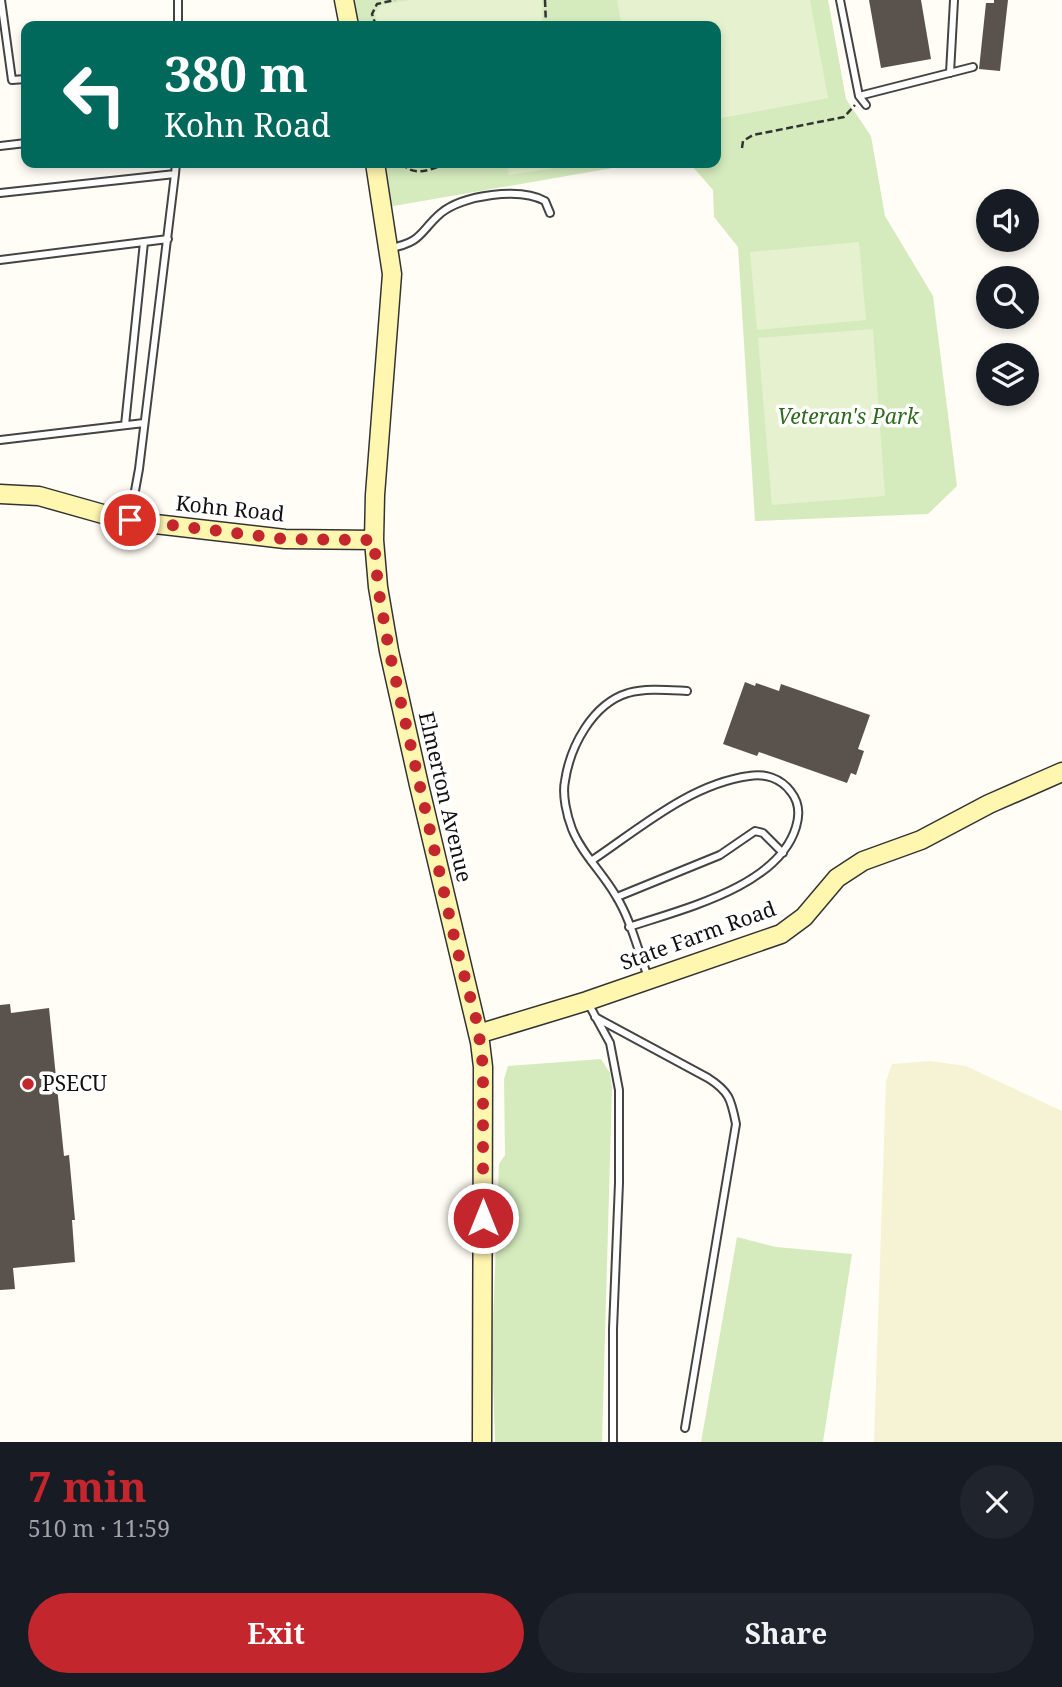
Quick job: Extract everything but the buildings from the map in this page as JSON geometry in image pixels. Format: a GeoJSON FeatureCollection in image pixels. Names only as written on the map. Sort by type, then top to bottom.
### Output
{"type":"FeatureCollection","features":[{"type":"Feature","properties":{"kind":"main road"},"geometry":{"type":"LineString","coordinates":[[344,0],[348,21]]}},
{"type":"Feature","properties":{"kind":"main road","name":"Elmerton Avenue"},"geometry":{"type":"LineString","coordinates":[[376,168],[392,274],[374,495],[374,540],[378,587],[389,650],[478,1034],[483,1067],[482,1442]]}},
{"type":"Feature","properties":{"kind":"main road","name":"Kohn Road"},"geometry":{"type":"LineString","coordinates":[[0,494],[39,496],[130,520],[285,539],[374,540]]}},
{"type":"Feature","properties":{"kind":"main road","name":"State Farm Road"},"geometry":{"type":"LineString","coordinates":[[478,1034],[591,1009],[649,979],[781,934],[804,917],[837,878],[863,861],[921,840],[989,804],[1062,772]]}},
{"type":"Feature","properties":{"kind":"lane"},"geometry":{"type":"LineString","coordinates":[[1,0],[12,80],[21,79]]}},
{"type":"Feature","properties":{"kind":"lane"},"geometry":{"type":"LineString","coordinates":[[178,0],[178,21]]}},
{"type":"Feature","properties":{"kind":"lane"},"geometry":{"type":"LineString","coordinates":[[840,0],[859,96],[866,105]]}},
{"type":"Feature","properties":{"kind":"lane"},"geometry":{"type":"LineString","coordinates":[[950,73],[954,0]]}},
{"type":"Feature","properties":{"kind":"lane"},"geometry":{"type":"LineString","coordinates":[[859,96],[973,67]]}},
{"type":"Feature","properties":{"kind":"lane"},"geometry":{"type":"LineString","coordinates":[[0,146],[21,144]]}},
{"type":"Feature","properties":{"kind":"lane"},"geometry":{"type":"LineString","coordinates":[[130,520],[176,168]]}},
{"type":"Feature","properties":{"kind":"lane"},"geometry":{"type":"LineString","coordinates":[[0,193],[175,174]]}},
{"type":"Feature","properties":{"kind":"lane"},"geometry":{"type":"LineString","coordinates":[[388,249],[417,240],[440,214],[464,201],[508,194],[527,195],[545,201],[550,213]]}},
{"type":"Feature","properties":{"kind":"lane"},"geometry":{"type":"LineString","coordinates":[[0,260],[168,239]]}},
{"type":"Feature","properties":{"kind":"lane"},"geometry":{"type":"LineString","coordinates":[[125,425],[144,242]]}},
{"type":"Feature","properties":{"kind":"lane"},"geometry":{"type":"LineString","coordinates":[[0,440],[144,423]]}},
{"type":"Feature","properties":{"kind":"lane"},"geometry":{"type":"LineString","coordinates":[[649,979],[617,897],[572,829],[566,808],[564,783],[582,732],[601,709],[626,694],[649,690],[687,691]]}},
{"type":"Feature","properties":{"kind":"lane"},"geometry":{"type":"LineString","coordinates":[[591,861],[683,799],[726,781],[763,774],[789,789],[798,803],[798,821],[792,840],[783,853],[760,873],[726,892],[629,927]]}},
{"type":"Feature","properties":{"kind":"lane"},"geometry":{"type":"LineString","coordinates":[[617,897],[720,855],[755,831],[763,834],[783,853]]}},
{"type":"Feature","properties":{"kind":"lane"},"geometry":{"type":"LineString","coordinates":[[591,1009],[708,1078],[731,1098],[736,1124],[685,1428]]}},
{"type":"Feature","properties":{"kind":"lane"},"geometry":{"type":"LineString","coordinates":[[591,1009],[610,1043],[620,1090],[619,1183],[612,1329],[613,1442]]}},
{"type":"Feature","properties":{"kind":"path"},"geometry":{"type":"LineString","coordinates":[[374,21],[372,14],[377,4],[396,0]]}},
{"type":"Feature","properties":{"kind":"path"},"geometry":{"type":"LineString","coordinates":[[545,0],[546,21]]}},
{"type":"Feature","properties":{"kind":"path"},"geometry":{"type":"LineString","coordinates":[[742,148],[743,141],[753,135],[845,117],[859,96]]}},
{"type":"Feature","properties":{"kind":"path"},"geometry":{"type":"LineString","coordinates":[[406,168],[415,172],[430,168]]}},
{"type":"Feature","properties":{"kind":"shaded area"},"geometry":{"type":"Polygon","coordinates":[[[930,1061],[966,1066],[1062,1111],[1062,1442],[874,1442],[886,1081],[892,1064],[930,1061]]]}},
{"type":"Feature","properties":{"kind":"green space","name":"Veteran's Park"},"geometry":{"type":"Polygon","coordinates":[[[350,0],[828,0],[846,99],[871,136],[885,216],[933,296],[957,486],[928,514],[755,521],[738,247],[714,217],[713,190],[694,168],[721,168],[721,21],[354,21],[350,0]]]}},
{"type":"Feature","properties":{"kind":"green space"},"geometry":{"type":"Polygon","coordinates":[[[411,0],[542,0],[542,21],[377,21],[375,13],[381,5],[411,0]]]}},
{"type":"Feature","properties":{"kind":"green space"},"geometry":{"type":"Polygon","coordinates":[[[617,0],[810,0],[828,98],[721,118],[721,21],[621,21],[617,0]]]}},
{"type":"Feature","properties":{"kind":"green space"},"geometry":{"type":"Polygon","coordinates":[[[381,168],[612,168],[388,207],[381,168]]]}},
{"type":"Feature","properties":{"kind":"green space"},"geometry":{"type":"Polygon","coordinates":[[[508,168],[554,168],[509,175],[508,168]]]}},
{"type":"Feature","properties":{"kind":"green space"},"geometry":{"type":"Polygon","coordinates":[[[859,242],[866,320],[757,330],[750,252],[859,242]]]}},
{"type":"Feature","properties":{"kind":"green space"},"geometry":{"type":"Polygon","coordinates":[[[873,329],[885,496],[772,505],[758,338],[873,329]]]}},
{"type":"Feature","properties":{"kind":"green space"},"geometry":{"type":"Polygon","coordinates":[[[601,1059],[610,1073],[612,1088],[602,1442],[495,1442],[492,1349],[499,1164],[505,1155],[504,1079],[508,1066],[601,1059]]]}},
{"type":"Feature","properties":{"kind":"green space"},"geometry":{"type":"Polygon","coordinates":[[[737,1237],[776,1247],[852,1254],[823,1442],[701,1442],[737,1237]]]}},
{"type":"Feature","properties":{"kind":"place","name":"PSECU"},"geometry":{"type":"Point","coordinates":[28,1084]}},
{"type":"Feature","properties":{"kind":"route"},"geometry":{"type":"LineString","coordinates":[[130,520],[285,539],[374,540],[378,587],[389,650],[456,945],[478,1026],[483,1067],[483,1218]]}}]}
